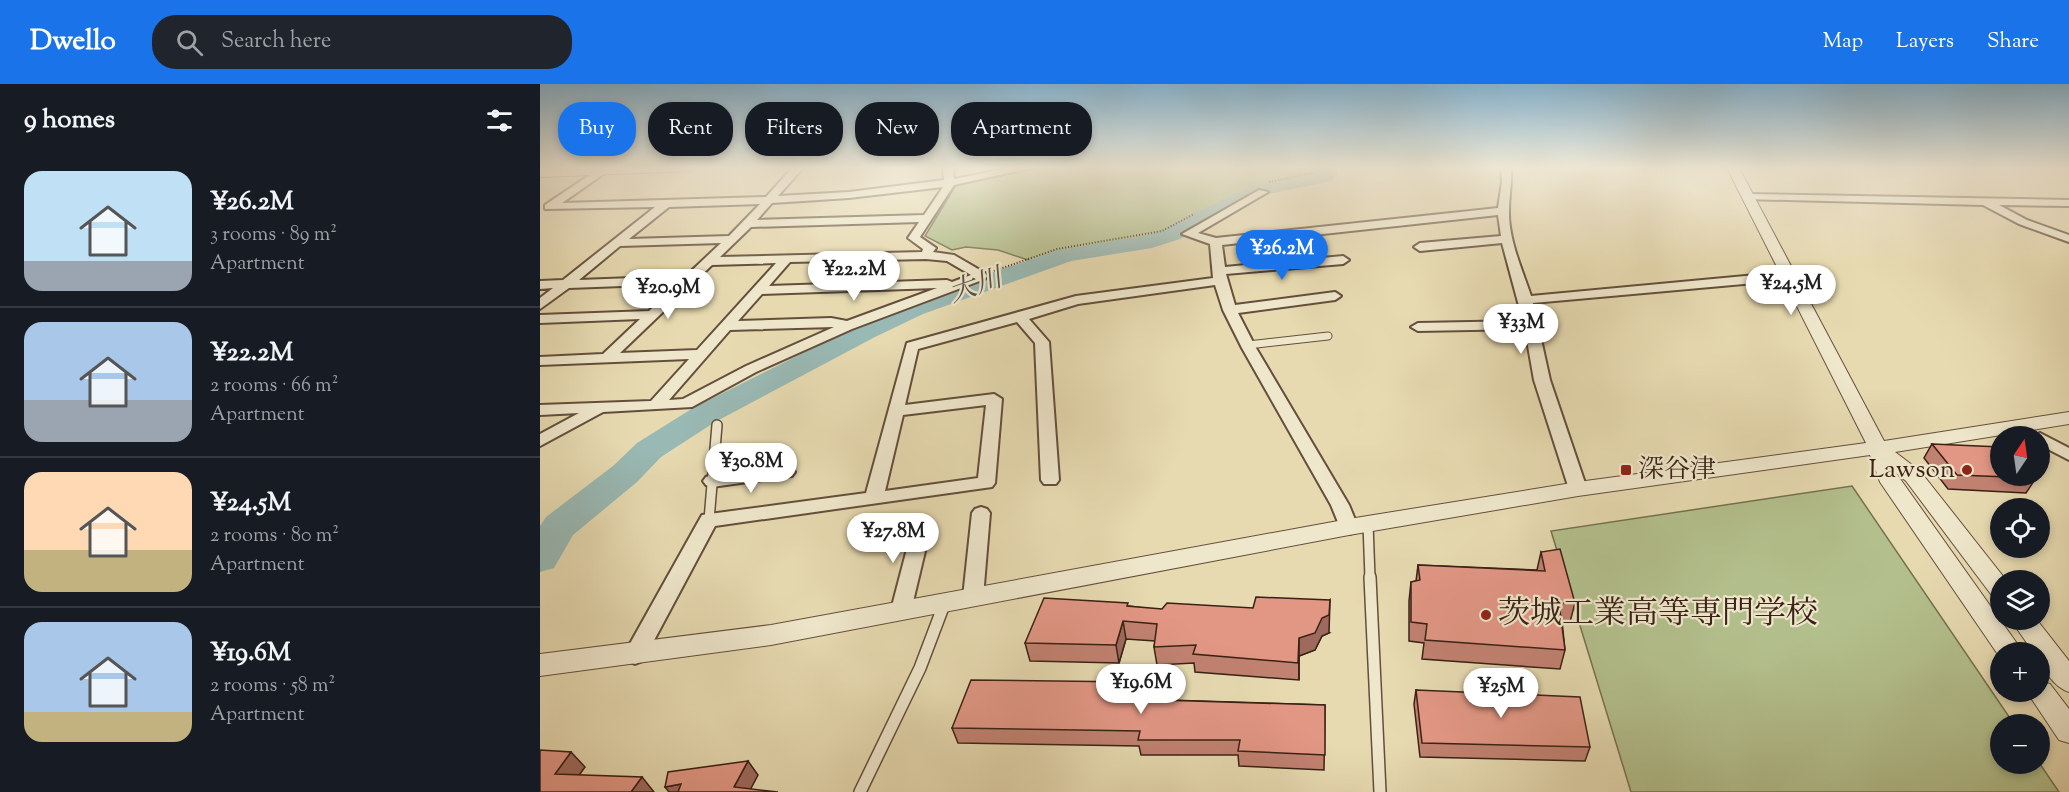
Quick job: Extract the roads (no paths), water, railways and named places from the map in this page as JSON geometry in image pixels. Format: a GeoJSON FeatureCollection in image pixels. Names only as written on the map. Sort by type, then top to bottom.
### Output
{"type":"FeatureCollection","features":[{"type":"Feature","properties":{"kind":"street"},"geometry":{"type":"LineString","coordinates":[[545,210],[558,201]]}},
{"type":"Feature","properties":{"kind":"street"},"geometry":{"type":"LineString","coordinates":[[545,210],[700,201]]}},
{"type":"Feature","properties":{"kind":"street"},"geometry":{"type":"LineString","coordinates":[[608,357],[686,280],[748,224],[766,201]]}},
{"type":"Feature","properties":{"kind":"street"},"geometry":{"type":"LineString","coordinates":[[926,255],[930,248],[914,238],[938,201]]}},
{"type":"Feature","properties":{"kind":"street"},"geometry":{"type":"LineString","coordinates":[[1243,201],[1188,234],[1216,242],[1503,212]]}},
{"type":"Feature","properties":{"kind":"street"},"geometry":{"type":"LineString","coordinates":[[1504,201],[1503,212],[1507,239],[1526,300],[1542,380],[1578,489]]}},
{"type":"Feature","properties":{"kind":"street"},"geometry":{"type":"LineString","coordinates":[[1750,201],[1878,448],[1887,477],[2003,642]]}},
{"type":"Feature","properties":{"kind":"street"},"geometry":{"type":"LineString","coordinates":[[1983,201],[2024,222],[2069,238]]}},
{"type":"Feature","properties":{"kind":"street"},"geometry":{"type":"LineString","coordinates":[[1985,201],[2069,203]]}},
{"type":"Feature","properties":{"kind":"street"},"geometry":{"type":"LineString","coordinates":[[540,305],[668,202]]}},
{"type":"Feature","properties":{"kind":"street"},"geometry":{"type":"LineString","coordinates":[[748,224],[927,218]]}},
{"type":"Feature","properties":{"kind":"street"},"geometry":{"type":"LineString","coordinates":[[617,243],[731,239]]}},
{"type":"Feature","properties":{"kind":"street"},"geometry":{"type":"LineString","coordinates":[[1420,247],[1507,239]]}},
{"type":"Feature","properties":{"kind":"street"},"geometry":{"type":"LineString","coordinates":[[1216,242],[1219,276],[1230,310],[1340,505],[1359,525]]}},
{"type":"Feature","properties":{"kind":"street"},"geometry":{"type":"LineString","coordinates":[[540,410],[686,404],[751,369],[846,326],[981,276],[950,258],[926,255],[708,261]]}},
{"type":"Feature","properties":{"kind":"street"},"geometry":{"type":"LineString","coordinates":[[656,405],[787,258]]}},
{"type":"Feature","properties":{"kind":"street"},"geometry":{"type":"LineString","coordinates":[[874,498],[912,346],[1076,300],[1219,276],[1342,260]]}},
{"type":"Feature","properties":{"kind":"street"},"geometry":{"type":"LineString","coordinates":[[1526,300],[1789,276]]}},
{"type":"Feature","properties":{"kind":"street"},"geometry":{"type":"LineString","coordinates":[[540,285],[686,280]]}},
{"type":"Feature","properties":{"kind":"street"},"geometry":{"type":"LineString","coordinates":[[759,290],[946,284],[954,287]]}},
{"type":"Feature","properties":{"kind":"street"},"geometry":{"type":"LineString","coordinates":[[1230,310],[1335,296]]}},
{"type":"Feature","properties":{"kind":"street"},"geometry":{"type":"LineString","coordinates":[[540,320],[651,315]]}},
{"type":"Feature","properties":{"kind":"street"},"geometry":{"type":"LineString","coordinates":[[1020,317],[1042,342],[1050,480]]}},
{"type":"Feature","properties":{"kind":"street"},"geometry":{"type":"LineString","coordinates":[[726,326],[831,322],[846,326]]}},
{"type":"Feature","properties":{"kind":"street"},"geometry":{"type":"LineString","coordinates":[[1418,327],[1532,326]]}},
{"type":"Feature","properties":{"kind":"street"},"geometry":{"type":"LineString","coordinates":[[540,361],[701,354]]}},
{"type":"Feature","properties":{"kind":"street"},"geometry":{"type":"LineString","coordinates":[[635,655],[709,520],[986,483],[994,399],[896,411]]}},
{"type":"Feature","properties":{"kind":"street"},"geometry":{"type":"LineString","coordinates":[[540,441],[602,407]]}},
{"type":"Feature","properties":{"kind":"street"},"geometry":{"type":"LineString","coordinates":[[2050,426],[2069,418]]}},
{"type":"Feature","properties":{"kind":"street"},"geometry":{"type":"LineString","coordinates":[[540,665],[635,655],[771,635],[1359,525],[1578,489],[1878,448],[1990,438]]}},
{"type":"Feature","properties":{"kind":"street"},"geometry":{"type":"LineString","coordinates":[[2050,443],[2069,454]]}},
{"type":"Feature","properties":{"kind":"street"},"geometry":{"type":"LineString","coordinates":[[1878,448],[1913,476],[1990,577]]}},
{"type":"Feature","properties":{"kind":"street"},"geometry":{"type":"LineString","coordinates":[[712,481],[786,472]]}},
{"type":"Feature","properties":{"kind":"street"},"geometry":{"type":"LineString","coordinates":[[973,597],[981,513]]}},
{"type":"Feature","properties":{"kind":"street"},"geometry":{"type":"LineString","coordinates":[[901,610],[922,526]]}},
{"type":"Feature","properties":{"kind":"street"},"geometry":{"type":"LineString","coordinates":[[2031,630],[2069,681]]}},
{"type":"Feature","properties":{"kind":"street"},"geometry":{"type":"LineString","coordinates":[[2047,702],[2069,731]]}},
{"type":"Feature","properties":{"kind":"lane"},"geometry":{"type":"LineString","coordinates":[[1248,345],[1328,336]]}},
{"type":"Feature","properties":{"kind":"lane"},"geometry":{"type":"LineString","coordinates":[[709,520],[717,425]]}},
{"type":"Feature","properties":{"kind":"lane"},"geometry":{"type":"LineString","coordinates":[[1359,525],[1380,792]]}},
{"type":"Feature","properties":{"kind":"lane"},"geometry":{"type":"LineString","coordinates":[[860,792],[920,668],[946,602]]}},
{"type":"Feature","properties":{"kind":"waterway","name":"大川"},"geometry":{"type":"LineString","coordinates":[[540,558],[559,526],[625,474],[649,450],[704,415],[865,331],[914,308],[1067,255],[1152,241],[1172,234],[1236,201]]}},
{"type":"Feature","properties":{"kind":"place","name":"深谷津"},"geometry":{"type":"Point","coordinates":[1626,470]}},
{"type":"Feature","properties":{"kind":"place","name":"Lawson"},"geometry":{"type":"Point","coordinates":[1967,470]}},
{"type":"Feature","properties":{"kind":"place","name":"茨城工業高等専門学校"},"geometry":{"type":"Point","coordinates":[1486,615]}}]}
